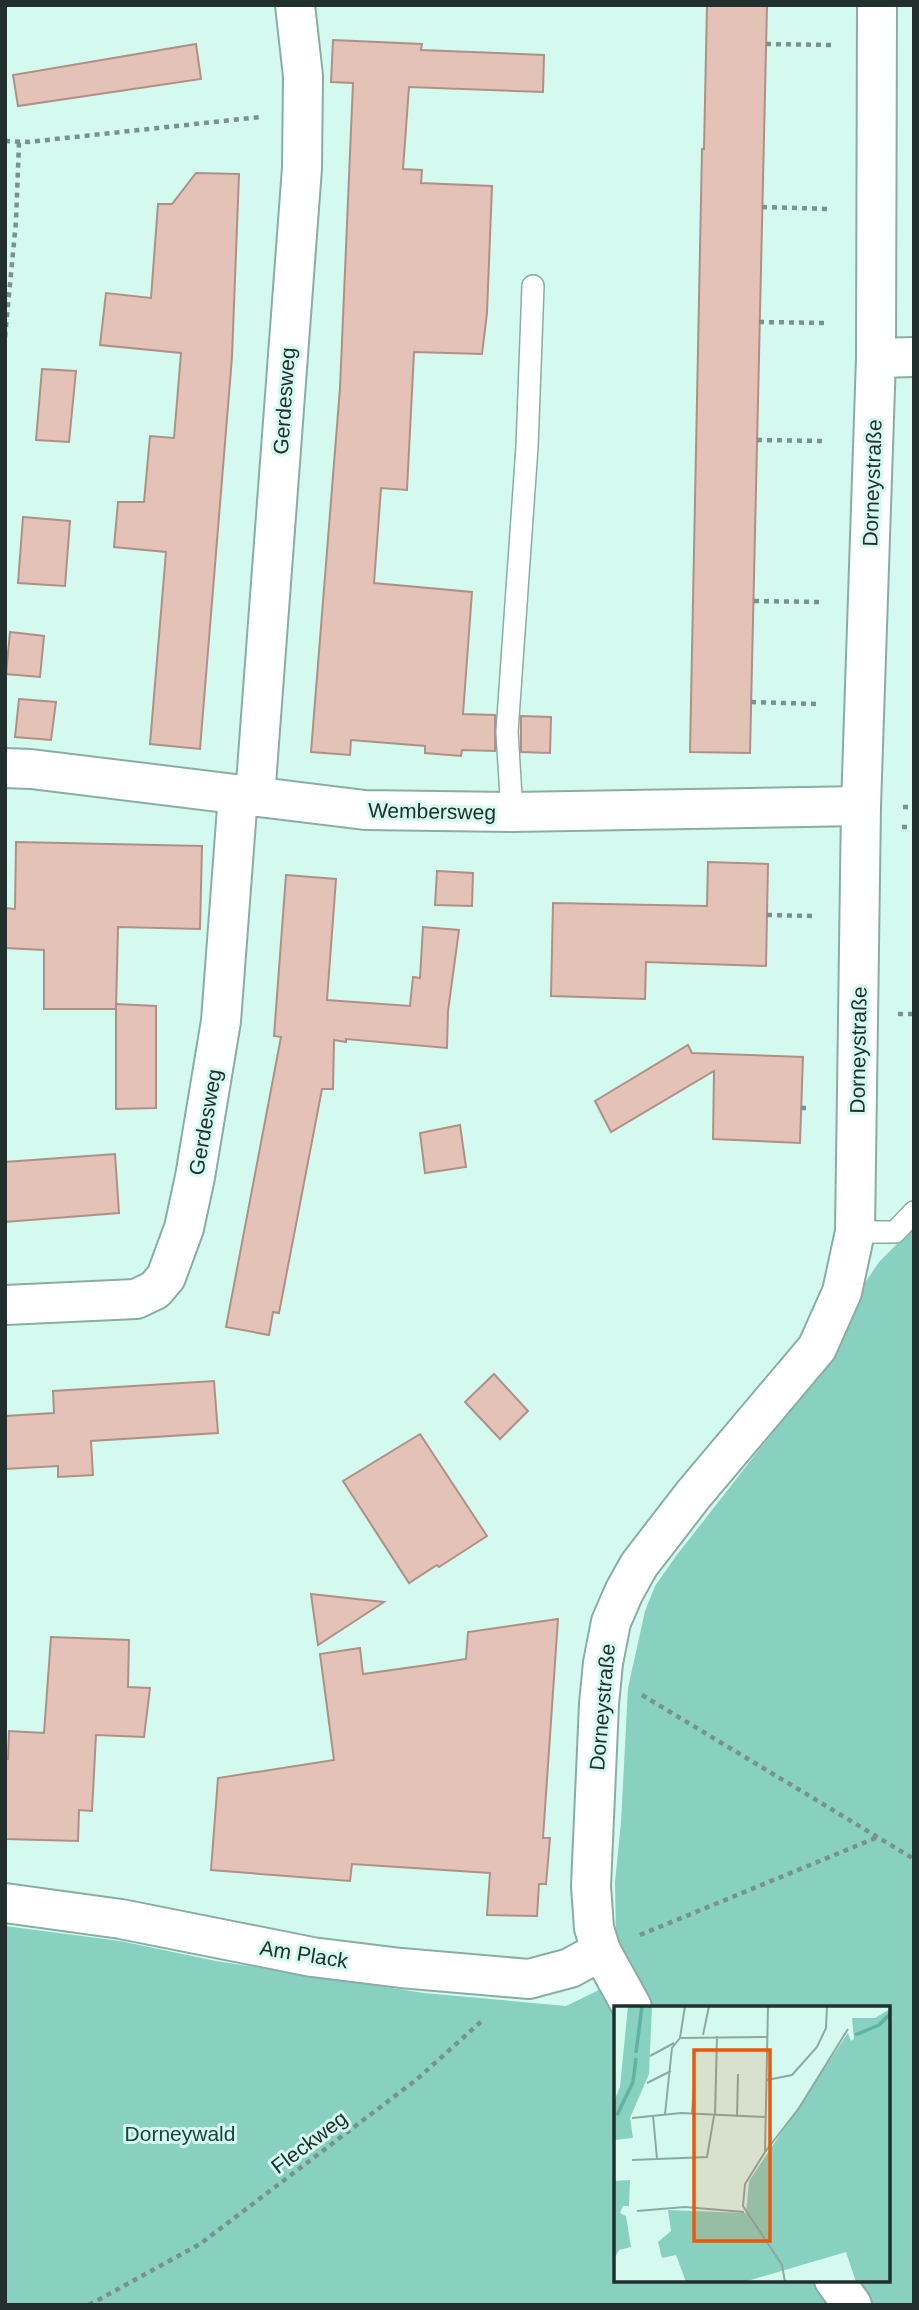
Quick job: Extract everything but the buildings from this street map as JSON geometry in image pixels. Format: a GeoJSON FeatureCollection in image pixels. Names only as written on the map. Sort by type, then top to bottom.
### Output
{"type":"FeatureCollection","features":[{"type":"Feature","properties":{"kind":"street","name":"Gerdesweg"},"geometry":{"type":"LineString","coordinates":[[5,1305],[74,1304],[136,1299],[155,1290],[166,1278],[184,1228],[216,1057],[246,796],[302,168],[303,76],[295,5]]}},
{"type":"Feature","properties":{"kind":"street","name":"Dorneystraße"},"geometry":{"type":"LineString","coordinates":[[631,2006],[601,1951],[594,1928],[591,1886],[602,1675],[611,1622],[639,1564],[693,1495],[817,1348],[842,1292],[855,1232],[861,806],[876,358],[877,5]]}},
{"type":"Feature","properties":{"kind":"street"},"geometry":{"type":"LineString","coordinates":[[876,358],[914,357]]}},
{"type":"Feature","properties":{"kind":"street","name":"Wembersweg"},"geometry":{"type":"LineString","coordinates":[[5,768],[365,810],[512,812],[861,806]]}},
{"type":"Feature","properties":{"kind":"street","name":"Am Plack"},"geometry":{"type":"LineString","coordinates":[[5,1903],[121,1919],[312,1957],[529,1979],[570,1968],[601,1951]]}},
{"type":"Feature","properties":{"kind":"street"},"geometry":{"type":"LineString","coordinates":[[835,2282],[852,2305]]}},
{"type":"Feature","properties":{"kind":"lane"},"geometry":{"type":"LineString","coordinates":[[512,812],[508,732],[527,447],[533,286]]}},
{"type":"Feature","properties":{"kind":"lane"},"geometry":{"type":"LineString","coordinates":[[855,1232],[895,1232],[914,1212]]}},
{"type":"Feature","properties":{"kind":"path"},"geometry":{"type":"LineString","coordinates":[[766,44],[835,45]]}},
{"type":"Feature","properties":{"kind":"path"},"geometry":{"type":"LineString","coordinates":[[5,141],[19,142],[303,113]]}},
{"type":"Feature","properties":{"kind":"path"},"geometry":{"type":"LineString","coordinates":[[5,337],[16,221],[19,142]]}},
{"type":"Feature","properties":{"kind":"path"},"geometry":{"type":"LineString","coordinates":[[762,207],[831,209]]}},
{"type":"Feature","properties":{"kind":"path"},"geometry":{"type":"LineString","coordinates":[[759,322],[827,323]]}},
{"type":"Feature","properties":{"kind":"path"},"geometry":{"type":"LineString","coordinates":[[757,440],[824,441]]}},
{"type":"Feature","properties":{"kind":"path"},"geometry":{"type":"LineString","coordinates":[[754,601],[820,602]]}},
{"type":"Feature","properties":{"kind":"path"},"geometry":{"type":"LineString","coordinates":[[751,702],[817,704]]}},
{"type":"Feature","properties":{"kind":"path"},"geometry":{"type":"LineString","coordinates":[[767,915],[813,916]]}},
{"type":"Feature","properties":{"kind":"path"},"geometry":{"type":"LineString","coordinates":[[802,1108],[811,1108]]}},
{"type":"Feature","properties":{"kind":"path"},"geometry":{"type":"LineString","coordinates":[[602,1675],[637,1692],[914,1859]]}},
{"type":"Feature","properties":{"kind":"path"},"geometry":{"type":"LineString","coordinates":[[601,1951],[879,1837]]}},
{"type":"Feature","properties":{"kind":"path","name":"Fleckweg"},"geometry":{"type":"LineString","coordinates":[[89,2305],[201,2244],[416,2080],[529,1979]]}},
{"type":"Feature","properties":{"kind":"green space","name":"Dorneywald"},"geometry":{"type":"Polygon","coordinates":[[[914,1223],[914,2305],[5,2305],[5,1926],[120,1941],[216,1961],[424,1993],[566,2006],[597,1991],[627,1966],[616,1938],[615,1882],[628,1688],[645,1611],[655,1586],[676,1556],[824,1367],[864,1284],[879,1262],[914,1223]]]}}]}
